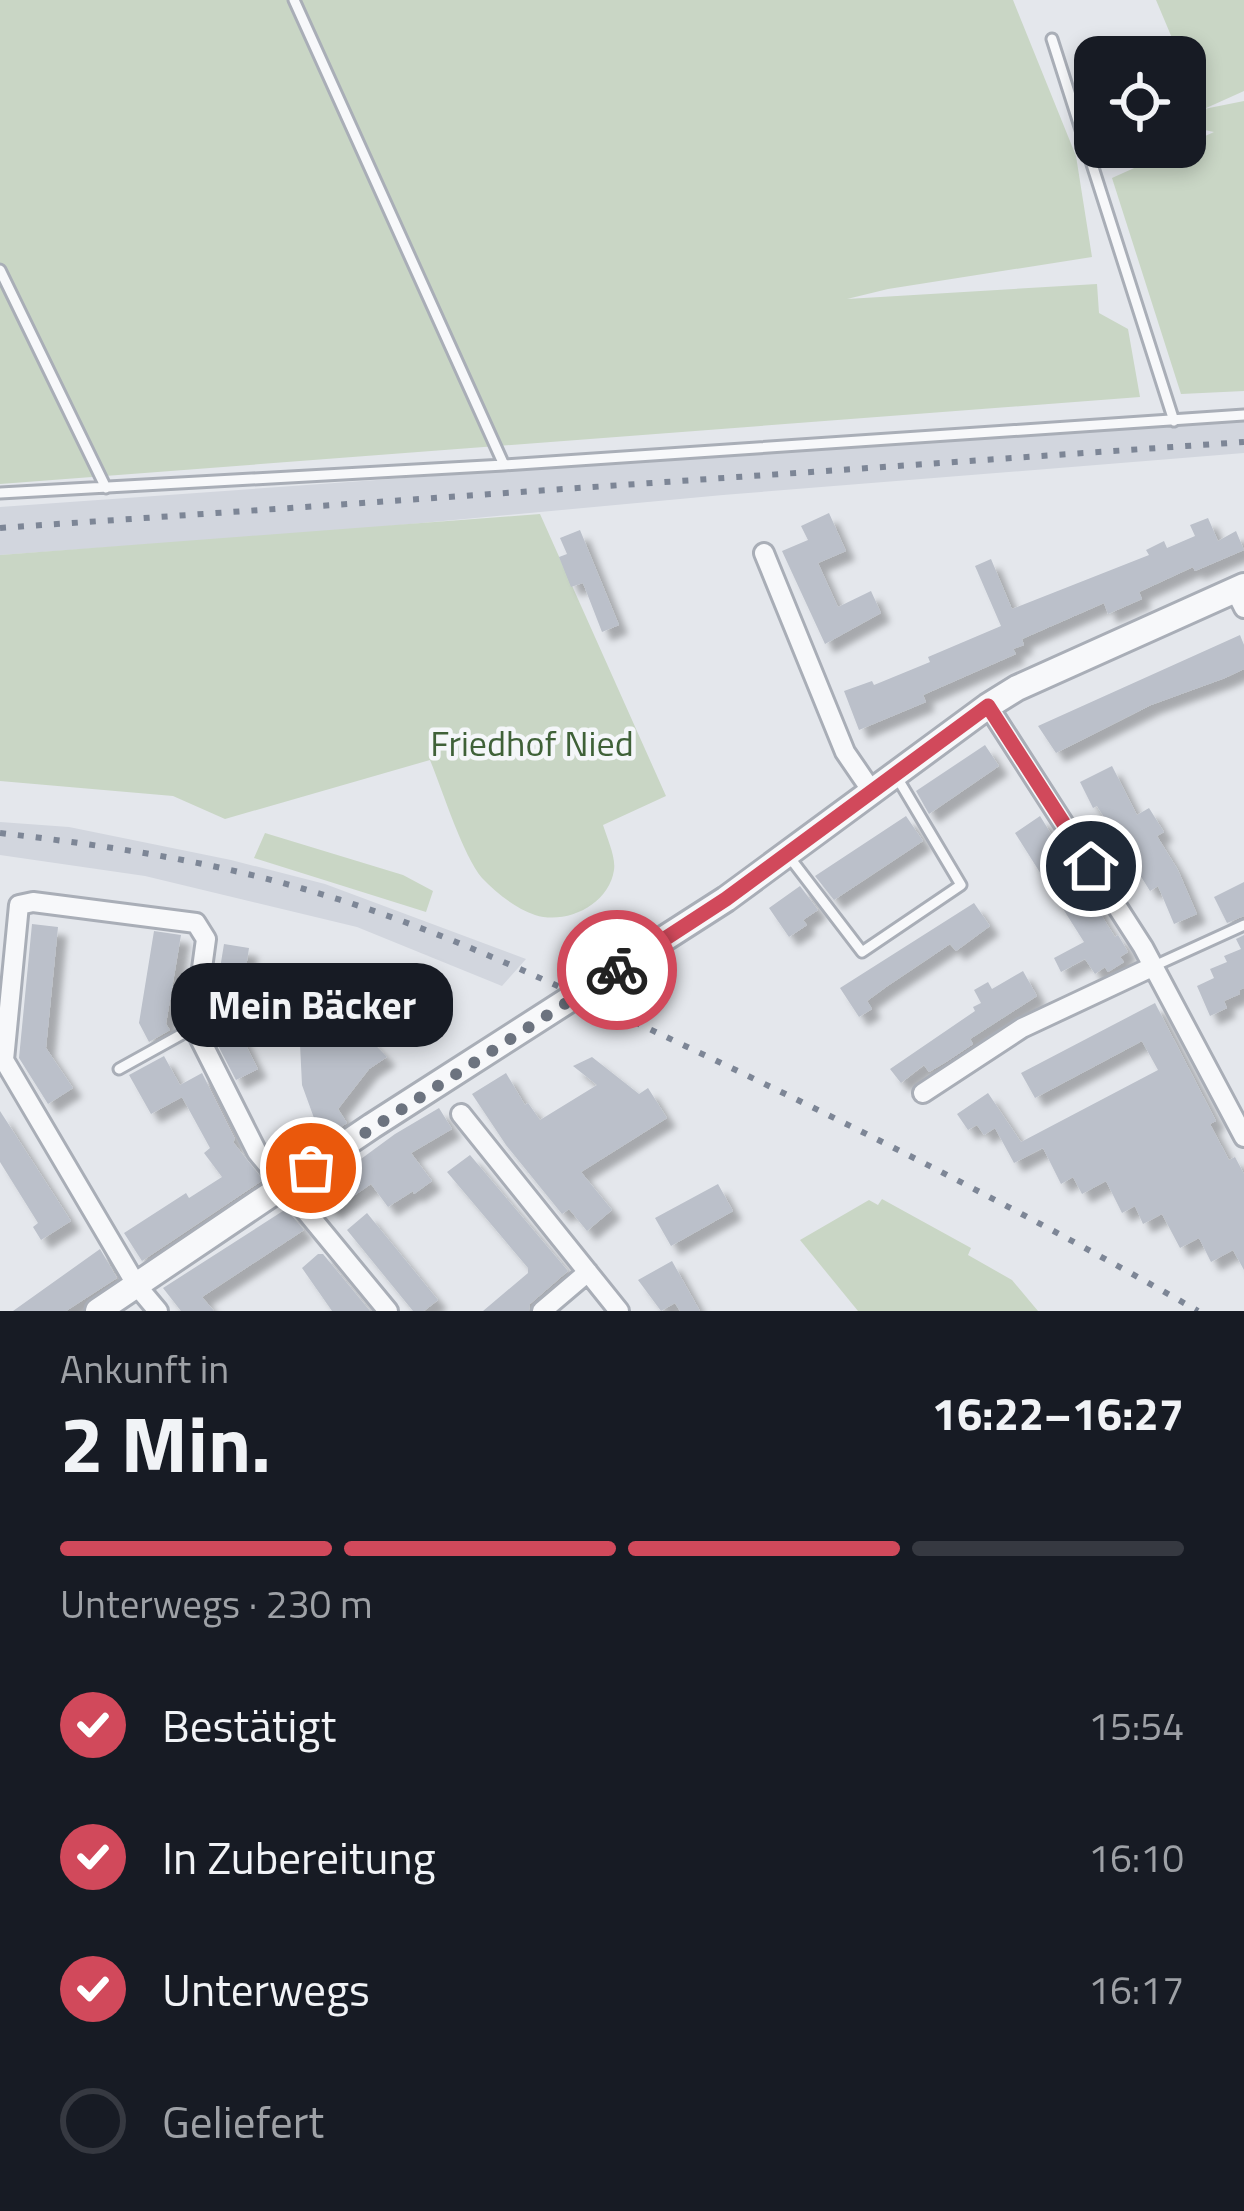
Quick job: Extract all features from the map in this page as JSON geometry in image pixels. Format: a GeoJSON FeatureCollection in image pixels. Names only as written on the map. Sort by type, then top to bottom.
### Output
{"type":"FeatureCollection","features":[{"type":"Feature","properties":{"kind":"street"},"geometry":{"type":"LineString","coordinates":[[764,553],[845,752],[871,790]]}},
{"type":"Feature","properties":{"kind":"street"},"geometry":{"type":"LineString","coordinates":[[98,1311],[426,1090],[726,899],[988,706],[1017,688],[1241,595]]}},
{"type":"Feature","properties":{"kind":"street"},"geometry":{"type":"LineString","coordinates":[[988,706],[1152,967],[1244,1137]]}},
{"type":"Feature","properties":{"kind":"street"},"geometry":{"type":"LineString","coordinates":[[158,1311],[137,1286],[4,1060],[19,905],[33,902],[196,923],[206,939],[194,1027],[256,1152],[388,1311]]}},
{"type":"Feature","properties":{"kind":"street"},"geometry":{"type":"LineString","coordinates":[[923,1093],[1022,1028],[1152,967]]}},
{"type":"Feature","properties":{"kind":"street"},"geometry":{"type":"LineString","coordinates":[[461,1114],[619,1311]]}},
{"type":"Feature","properties":{"kind":"street"},"geometry":{"type":"LineString","coordinates":[[542,1311],[588,1272]]}},
{"type":"Feature","properties":{"kind":"lane"},"geometry":{"type":"LineString","coordinates":[[294,0],[504,465]]}},
{"type":"Feature","properties":{"kind":"lane"},"geometry":{"type":"LineString","coordinates":[[1052,39],[1174,421]]}},
{"type":"Feature","properties":{"kind":"lane"},"geometry":{"type":"LineString","coordinates":[[0,270],[106,488]]}},
{"type":"Feature","properties":{"kind":"lane"},"geometry":{"type":"LineString","coordinates":[[0,493],[1244,416]]}},
{"type":"Feature","properties":{"kind":"lane"},"geometry":{"type":"LineString","coordinates":[[787,854],[862,952],[961,885],[895,774]]}},
{"type":"Feature","properties":{"kind":"lane"},"geometry":{"type":"LineString","coordinates":[[1152,967],[1244,925]]}},
{"type":"Feature","properties":{"kind":"lane"},"geometry":{"type":"LineString","coordinates":[[119,1069],[194,1027]]}},
{"type":"Feature","properties":{"kind":"shaded area"},"geometry":{"type":"Polygon","coordinates":[[[1244,418],[1244,453],[0,555],[0,507],[1244,418]]]}},
{"type":"Feature","properties":{"kind":"shaded area"},"geometry":{"type":"Polygon","coordinates":[[[0,822],[69,827],[325,884],[526,959],[502,986],[357,927],[145,876],[0,855],[0,822]]]}},
{"type":"Feature","properties":{"kind":"green space"},"geometry":{"type":"Polygon","coordinates":[[[0,0],[1013,0],[1074,151],[1092,257],[847,299],[1097,284],[1099,313],[1128,329],[1140,397],[0,484],[0,0]]]}},
{"type":"Feature","properties":{"kind":"green space"},"geometry":{"type":"Polygon","coordinates":[[[1156,0],[1244,0],[1244,91],[1206,108],[1206,36],[1171,36],[1156,0]]]}},
{"type":"Feature","properties":{"kind":"green space"},"geometry":{"type":"Polygon","coordinates":[[[1244,101],[1244,391],[1181,394],[1112,178],[1134,168],[1206,168],[1206,136],[1214,132],[1206,130],[1206,109],[1244,101]]]}},
{"type":"Feature","properties":{"kind":"green space","name":"Friedhof Nied"},"geometry":{"type":"Polygon","coordinates":[[[540,514],[666,796],[603,825],[614,870],[604,893],[584,909],[560,917],[535,915],[487,884],[453,822],[430,760],[225,819],[173,796],[0,781],[0,555],[540,514]]]}},
{"type":"Feature","properties":{"kind":"green space"},"geometry":{"type":"Polygon","coordinates":[[[265,833],[403,875],[433,891],[426,912],[254,858],[265,833]]]}},
{"type":"Feature","properties":{"kind":"green space"},"geometry":{"type":"Polygon","coordinates":[[[882,1199],[971,1248],[968,1255],[1012,1280],[1038,1311],[858,1311],[800,1240],[869,1200],[878,1205],[882,1199]]]}},
{"type":"Feature","properties":{"kind":"building"},"geometry":{"type":"Polygon","coordinates":[[[829,513],[846,551],[818,563],[838,607],[871,591],[881,613],[825,644],[782,551],[808,540],[801,526],[829,513]]]}},
{"type":"Feature","properties":{"kind":"building"},"geometry":{"type":"Polygon","coordinates":[[[1208,518],[1218,541],[1236,531],[1244,550],[1139,592],[1142,599],[1108,614],[1104,603],[1022,639],[1024,645],[1013,649],[1016,654],[923,695],[926,702],[859,730],[844,691],[872,681],[874,685],[930,662],[928,657],[1001,626],[975,566],[991,559],[1012,609],[1149,555],[1146,550],[1164,541],[1167,548],[1195,536],[1190,525],[1208,518]]]}},
{"type":"Feature","properties":{"kind":"building"},"geometry":{"type":"Polygon","coordinates":[[[580,530],[619,625],[602,632],[583,583],[571,587],[559,557],[567,554],[560,538],[580,530]]]}},
{"type":"Feature","properties":{"kind":"building"},"geometry":{"type":"Polygon","coordinates":[[[1240,635],[1244,669],[1225,678],[1151,705],[1056,753],[1038,726],[1240,635]]]}},
{"type":"Feature","properties":{"kind":"building"},"geometry":{"type":"Polygon","coordinates":[[[985,745],[999,766],[929,814],[916,791],[985,745]]]}},
{"type":"Feature","properties":{"kind":"building"},"geometry":{"type":"Polygon","coordinates":[[[1112,766],[1137,815],[1149,808],[1164,832],[1157,836],[1197,914],[1174,924],[1158,886],[1150,891],[1097,806],[1093,808],[1080,782],[1112,766]]]}},
{"type":"Feature","properties":{"kind":"building"},"geometry":{"type":"Polygon","coordinates":[[[906,816],[923,841],[834,900],[815,876],[906,816]]]}},
{"type":"Feature","properties":{"kind":"building"},"geometry":{"type":"Polygon","coordinates":[[[1040,816],[1128,952],[1120,957],[1124,962],[1108,972],[1105,967],[1095,974],[1085,959],[1061,972],[1054,958],[1084,942],[1015,833],[1040,816]]]}},
{"type":"Feature","properties":{"kind":"building"},"geometry":{"type":"Polygon","coordinates":[[[1244,882],[1244,916],[1227,923],[1214,897],[1244,882]]]}},
{"type":"Feature","properties":{"kind":"building"},"geometry":{"type":"Polygon","coordinates":[[[800,886],[818,910],[789,937],[769,908],[800,886]]]}},
{"type":"Feature","properties":{"kind":"building"},"geometry":{"type":"Polygon","coordinates":[[[974,903],[990,926],[956,951],[950,944],[886,987],[867,1001],[872,1009],[859,1017],[840,988],[974,903]]]}},
{"type":"Feature","properties":{"kind":"building"},"geometry":{"type":"Polygon","coordinates":[[[32,924],[58,927],[46,1048],[73,1088],[48,1104],[19,1058],[32,924]]]}},
{"type":"Feature","properties":{"kind":"building"},"geometry":{"type":"Polygon","coordinates":[[[154,931],[181,935],[166,1024],[170,1030],[149,1042],[139,1023],[154,931]]]}},
{"type":"Feature","properties":{"kind":"building"},"geometry":{"type":"Polygon","coordinates":[[[1244,935],[1244,988],[1224,1001],[1227,1008],[1210,1016],[1197,986],[1214,978],[1210,969],[1227,962],[1224,956],[1241,949],[1236,939],[1244,935]]]}},
{"type":"Feature","properties":{"kind":"building"},"geometry":{"type":"Polygon","coordinates":[[[224,944],[249,948],[237,1028],[258,1069],[236,1080],[210,1030],[224,944]]]}},
{"type":"Feature","properties":{"kind":"building"},"geometry":{"type":"Polygon","coordinates":[[[355,963],[434,991],[431,1021],[424,1018],[420,1027],[349,1002],[356,982],[349,979],[355,963]]]}},
{"type":"Feature","properties":{"kind":"building"},"geometry":{"type":"Polygon","coordinates":[[[1023,971],[1037,996],[970,1039],[973,1044],[946,1062],[929,1072],[924,1065],[901,1083],[890,1069],[975,1011],[973,1007],[981,1003],[974,990],[988,982],[992,989],[1023,971]]]}},
{"type":"Feature","properties":{"kind":"building"},"geometry":{"type":"Polygon","coordinates":[[[1155,1003],[1216,1121],[1210,1124],[1229,1160],[1235,1157],[1244,1174],[1244,1270],[1233,1250],[1211,1262],[1199,1238],[1180,1248],[1162,1214],[1143,1224],[1135,1206],[1122,1213],[1106,1181],[1082,1194],[1073,1177],[1061,1184],[1043,1148],[1014,1163],[995,1128],[984,1135],[977,1125],[968,1130],[957,1114],[988,1093],[1021,1142],[1158,1070],[1142,1041],[1035,1098],[1021,1073],[1155,1003]]]}},
{"type":"Feature","properties":{"kind":"building"},"geometry":{"type":"Polygon","coordinates":[[[309,1004],[348,1017],[387,1057],[369,1069],[338,1109],[347,1123],[322,1140],[302,1085],[300,1044],[309,1004]]]}},
{"type":"Feature","properties":{"kind":"building"},"geometry":{"type":"Polygon","coordinates":[[[164,1056],[180,1085],[202,1073],[233,1142],[263,1180],[142,1261],[124,1233],[186,1193],[189,1198],[222,1177],[204,1153],[210,1148],[182,1097],[151,1114],[129,1075],[164,1056]]]}},
{"type":"Feature","properties":{"kind":"building"},"geometry":{"type":"Polygon","coordinates":[[[592,1057],[639,1094],[648,1088],[667,1118],[581,1172],[612,1210],[587,1231],[569,1209],[562,1214],[472,1094],[506,1073],[540,1120],[597,1085],[573,1066],[592,1057]]]}},
{"type":"Feature","properties":{"kind":"building"},"geometry":{"type":"Polygon","coordinates":[[[439,1108],[452,1129],[411,1153],[432,1181],[414,1194],[388,1207],[371,1184],[332,1211],[316,1192],[395,1134],[439,1108]]]}},
{"type":"Feature","properties":{"kind":"building"},"geometry":{"type":"Polygon","coordinates":[[[0,1111],[71,1221],[41,1240],[33,1227],[38,1223],[0,1162],[0,1111]]]}},
{"type":"Feature","properties":{"kind":"building"},"geometry":{"type":"Polygon","coordinates":[[[470,1155],[568,1271],[530,1304],[529,1311],[483,1311],[528,1273],[528,1268],[447,1172],[470,1155]]]}},
{"type":"Feature","properties":{"kind":"building"},"geometry":{"type":"Polygon","coordinates":[[[718,1184],[733,1211],[671,1246],[655,1218],[718,1184]]]}},
{"type":"Feature","properties":{"kind":"building"},"geometry":{"type":"Polygon","coordinates":[[[286,1209],[304,1230],[202,1297],[214,1311],[181,1311],[163,1288],[286,1209]]]}},
{"type":"Feature","properties":{"kind":"building"},"geometry":{"type":"Polygon","coordinates":[[[367,1213],[438,1300],[424,1311],[413,1311],[347,1230],[367,1213]]]}},
{"type":"Feature","properties":{"kind":"building"},"geometry":{"type":"Polygon","coordinates":[[[100,1249],[117,1278],[66,1311],[13,1311],[100,1249]]]}},
{"type":"Feature","properties":{"kind":"building"},"geometry":{"type":"Polygon","coordinates":[[[323,1254],[370,1311],[332,1311],[302,1268],[323,1254]]]}},
{"type":"Feature","properties":{"kind":"building"},"geometry":{"type":"Polygon","coordinates":[[[672,1261],[700,1311],[680,1311],[675,1303],[661,1311],[638,1280],[672,1261]]]}},
{"type":"Feature","properties":{"kind":"railway"},"geometry":{"type":"LineString","coordinates":[[0,528],[1244,442]]}},
{"type":"Feature","properties":{"kind":"railway"},"geometry":{"type":"LineString","coordinates":[[0,833],[229,870],[353,904],[449,939],[812,1107],[1198,1311]]}},
{"type":"Feature","properties":{"kind":"way so far"},"geometry":{"type":"LineString","coordinates":[[311,1168],[617,970]]}},
{"type":"Feature","properties":{"kind":"place","name":"Mein Bäcker"},"geometry":{"type":"Point","coordinates":[311,1168]}},
{"type":"Feature","properties":{"kind":"route"},"geometry":{"type":"LineString","coordinates":[[617,970],[726,899],[988,706],[1091,866]]}}]}
